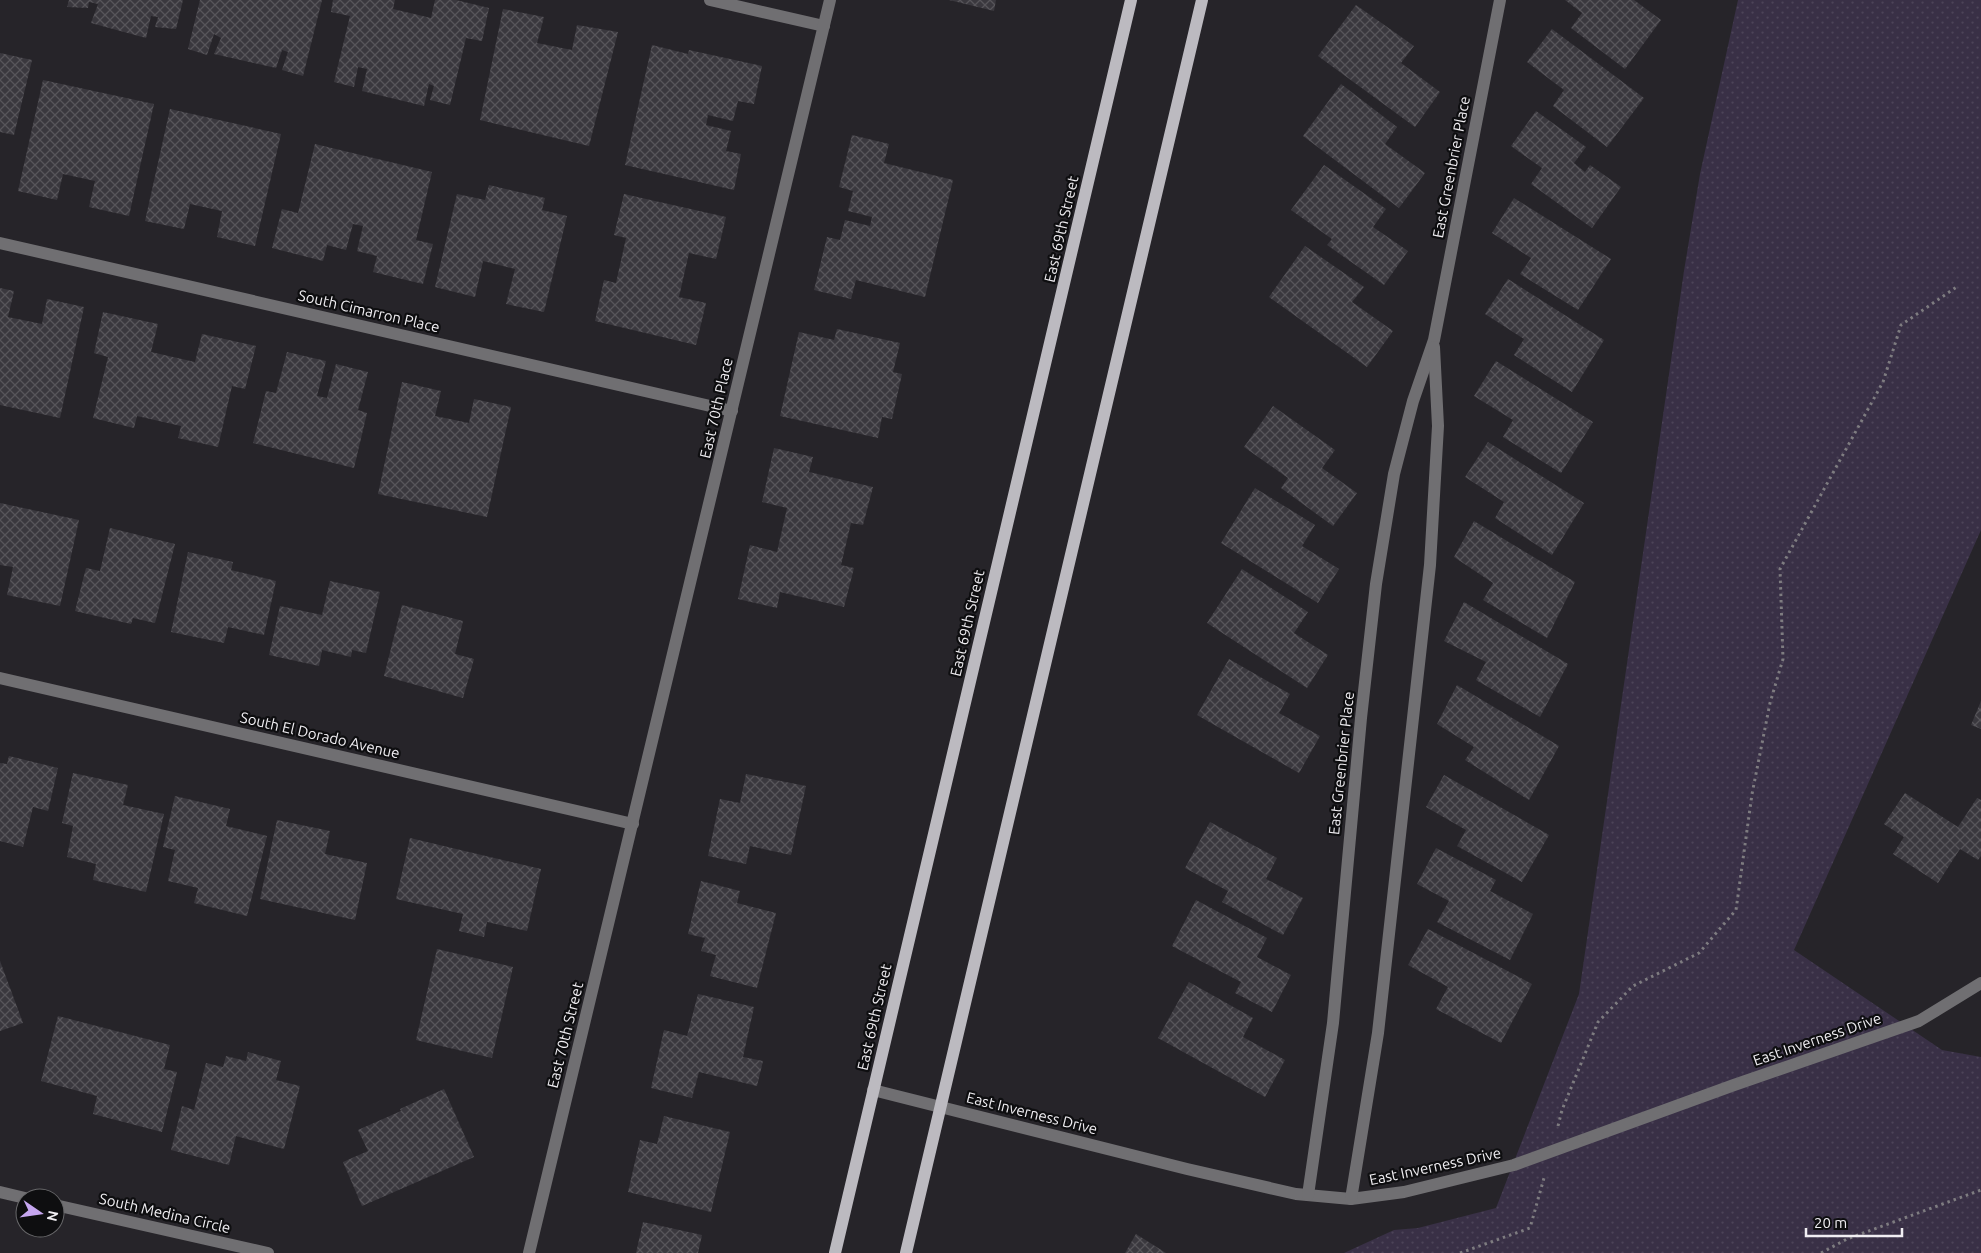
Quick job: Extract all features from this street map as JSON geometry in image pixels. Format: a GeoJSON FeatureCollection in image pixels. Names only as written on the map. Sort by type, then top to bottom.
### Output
{"type":"FeatureCollection","features":[{"type":"Feature","properties":{"kind":"main road","name":"East 69th Street"},"geometry":{"type":"LineString","coordinates":[[835,1253],[1132,0]]}},
{"type":"Feature","properties":{"kind":"main road"},"geometry":{"type":"LineString","coordinates":[[906,1253],[942,1108],[1202,0]]}},
{"type":"Feature","properties":{"kind":"street"},"geometry":{"type":"LineString","coordinates":[[710,0],[824,26]]}},
{"type":"Feature","properties":{"kind":"street","name":"East 70th Place"},"geometry":{"type":"LineString","coordinates":[[633,824],[830,0]]}},
{"type":"Feature","properties":{"kind":"street","name":"East Greenbrier Place"},"geometry":{"type":"LineString","coordinates":[[1308,1195],[1333,1023],[1360,728],[1376,584],[1394,474],[1413,401],[1434,340],[1500,0]]}},
{"type":"Feature","properties":{"kind":"street","name":"South Cimarron Place"},"geometry":{"type":"LineString","coordinates":[[0,243],[732,411]]}},
{"type":"Feature","properties":{"kind":"street","name":"East Greenbrier Place"},"geometry":{"type":"LineString","coordinates":[[1352,1199],[1378,1033],[1430,565],[1438,426],[1434,340]]}},
{"type":"Feature","properties":{"kind":"street","name":"South El Dorado Avenue"},"geometry":{"type":"LineString","coordinates":[[0,678],[633,824]]}},
{"type":"Feature","properties":{"kind":"street","name":"East 70th Street"},"geometry":{"type":"LineString","coordinates":[[529,1253],[633,824]]}},
{"type":"Feature","properties":{"kind":"street","name":"East Inverness Drive"},"geometry":{"type":"LineString","coordinates":[[873,1090],[1187,1169],[1308,1195],[1352,1199],[1404,1192],[1514,1165],[1734,1085],[1919,1021],[1981,983]]}},
{"type":"Feature","properties":{"kind":"street"},"geometry":{"type":"LineString","coordinates":[[0,1192],[15,1196]]}},
{"type":"Feature","properties":{"kind":"street","name":"South Medina Circle"},"geometry":{"type":"LineString","coordinates":[[65,1207],[268,1253]]}},
{"type":"Feature","properties":{"kind":"path"},"geometry":{"type":"LineString","coordinates":[[1460,1253],[1530,1228],[1562,1110],[1598,1022],[1632,986],[1698,953],[1736,910],[1752,794],[1770,703],[1783,659],[1780,569],[1883,382],[1901,325],[1958,286]]}},
{"type":"Feature","properties":{"kind":"path"},"geometry":{"type":"LineString","coordinates":[[1821,1253],[1847,1239],[1981,1190]]}},
{"type":"Feature","properties":{"kind":"shaded area"},"geometry":{"type":"Polygon","coordinates":[[[1738,0],[1981,0],[1981,530],[1794,950],[1942,1050],[1981,1057],[1981,1253],[1344,1253],[1394,1230],[1418,1228],[1496,1208],[1579,994],[1684,271],[1700,174],[1738,0]]]}},
{"type":"Feature","properties":{"kind":"building"},"geometry":{"type":"Polygon","coordinates":[[[69,0],[183,0],[176,29],[155,27],[158,17],[151,16],[146,38],[91,23],[98,4],[89,2],[88,8],[67,7],[69,0]]]}},
{"type":"Feature","properties":{"kind":"building"},"geometry":{"type":"Polygon","coordinates":[[[200,0],[322,0],[303,76],[282,70],[288,52],[282,50],[276,68],[214,54],[221,38],[214,34],[207,55],[188,49],[200,0]]]}},
{"type":"Feature","properties":{"kind":"building"},"geometry":{"type":"Polygon","coordinates":[[[333,0],[395,0],[393,9],[431,18],[435,0],[456,0],[489,8],[482,41],[466,38],[450,105],[430,100],[434,86],[429,84],[424,106],[362,91],[367,69],[358,67],[354,87],[334,82],[350,16],[331,12],[333,0]]]}},
{"type":"Feature","properties":{"kind":"building"},"geometry":{"type":"Polygon","coordinates":[[[949,0],[996,0],[994,11],[949,0]]]}},
{"type":"Feature","properties":{"kind":"building"},"geometry":{"type":"Polygon","coordinates":[[[1565,0],[1634,0],[1661,20],[1625,69],[1571,28],[1582,13],[1565,0]]]}},
{"type":"Feature","properties":{"kind":"building"},"geometry":{"type":"Polygon","coordinates":[[[1356,5],[1414,46],[1401,63],[1440,92],[1415,127],[1318,56],[1356,5]]]}},
{"type":"Feature","properties":{"kind":"building"},"geometry":{"type":"Polygon","coordinates":[[[503,9],[544,17],[537,43],[572,50],[577,25],[618,32],[589,146],[480,120],[503,9]]]}},
{"type":"Feature","properties":{"kind":"building"},"geometry":{"type":"Polygon","coordinates":[[[1552,29],[1644,98],[1607,147],[1553,106],[1564,90],[1527,62],[1552,29]]]}},
{"type":"Feature","properties":{"kind":"building"},"geometry":{"type":"Polygon","coordinates":[[[652,45],[688,54],[689,50],[762,66],[754,104],[738,101],[733,121],[708,115],[706,125],[731,131],[726,151],[741,154],[734,190],[625,165],[652,45]]]}},
{"type":"Feature","properties":{"kind":"building"},"geometry":{"type":"Polygon","coordinates":[[[0,53],[32,60],[14,135],[0,132],[0,53]]]}},
{"type":"Feature","properties":{"kind":"building"},"geometry":{"type":"Polygon","coordinates":[[[43,80],[154,104],[129,216],[89,207],[95,181],[63,174],[57,200],[18,191],[43,80]]]}},
{"type":"Feature","properties":{"kind":"building"},"geometry":{"type":"Polygon","coordinates":[[[1341,84],[1397,127],[1385,144],[1425,173],[1399,208],[1303,136],[1341,84]]]}},
{"type":"Feature","properties":{"kind":"building"},"geometry":{"type":"Polygon","coordinates":[[[170,109],[281,134],[255,246],[217,237],[222,211],[190,204],[184,229],[145,221],[170,109]]]}},
{"type":"Feature","properties":{"kind":"building"},"geometry":{"type":"Polygon","coordinates":[[[1536,111],[1586,147],[1574,163],[1585,172],[1590,165],[1621,187],[1592,228],[1531,184],[1542,168],[1511,146],[1536,111]]]}},
{"type":"Feature","properties":{"kind":"building"},"geometry":{"type":"Polygon","coordinates":[[[852,135],[889,144],[884,163],[953,180],[925,297],[856,280],[851,299],[814,290],[827,237],[840,240],[845,220],[870,226],[872,217],[848,211],[853,191],[839,187],[852,135]]]}},
{"type":"Feature","properties":{"kind":"building"},"geometry":{"type":"Polygon","coordinates":[[[315,144],[432,172],[416,240],[433,244],[423,284],[373,272],[377,256],[357,251],[363,226],[353,224],[346,250],[327,245],[323,261],[272,248],[282,209],[298,213],[315,144]]]}},
{"type":"Feature","properties":{"kind":"building"},"geometry":{"type":"Polygon","coordinates":[[[1324,165],[1386,209],[1373,227],[1408,251],[1384,285],[1327,245],[1332,239],[1291,210],[1324,165]]]}},
{"type":"Feature","properties":{"kind":"building"},"geometry":{"type":"Polygon","coordinates":[[[489,185],[545,198],[542,210],[567,216],[544,312],[506,304],[515,269],[483,261],[475,297],[435,287],[457,194],[485,200],[489,185]]]}},
{"type":"Feature","properties":{"kind":"building"},"geometry":{"type":"Polygon","coordinates":[[[624,194],[726,217],[716,259],[689,253],[679,297],[706,303],[696,345],[595,321],[604,280],[616,283],[626,238],[614,235],[624,194]]]}},
{"type":"Feature","properties":{"kind":"building"},"geometry":{"type":"Polygon","coordinates":[[[1514,198],[1611,259],[1578,310],[1520,274],[1531,258],[1492,233],[1514,198]]]}},
{"type":"Feature","properties":{"kind":"building"},"geometry":{"type":"Polygon","coordinates":[[[1305,246],[1364,287],[1352,302],[1393,331],[1367,367],[1269,297],[1305,246]]]}},
{"type":"Feature","properties":{"kind":"building"},"geometry":{"type":"Polygon","coordinates":[[[1508,279],[1604,340],[1572,392],[1514,355],[1524,339],[1485,314],[1508,279]]]}},
{"type":"Feature","properties":{"kind":"building"},"geometry":{"type":"Polygon","coordinates":[[[0,288],[14,291],[8,317],[42,324],[47,299],[84,307],[60,418],[0,405],[0,288]]]}},
{"type":"Feature","properties":{"kind":"building"},"geometry":{"type":"Polygon","coordinates":[[[103,312],[158,324],[151,352],[195,362],[202,334],[256,346],[245,389],[232,386],[218,447],[178,438],[181,426],[137,416],[134,428],[93,418],[108,357],[94,353],[103,312]]]}},
{"type":"Feature","properties":{"kind":"building"},"geometry":{"type":"Polygon","coordinates":[[[837,329],[900,343],[893,372],[902,374],[892,419],[882,417],[878,438],[780,416],[799,332],[834,340],[837,329]]]}},
{"type":"Feature","properties":{"kind":"building"},"geometry":{"type":"Polygon","coordinates":[[[287,352],[326,361],[317,396],[327,398],[336,364],[368,372],[358,410],[367,413],[354,468],[253,443],[266,391],[276,393],[287,352]]]}},
{"type":"Feature","properties":{"kind":"building"},"geometry":{"type":"Polygon","coordinates":[[[1496,361],[1593,422],[1561,473],[1503,437],[1513,420],[1474,396],[1496,361]]]}},
{"type":"Feature","properties":{"kind":"building"},"geometry":{"type":"Polygon","coordinates":[[[402,382],[441,391],[435,416],[469,423],[474,399],[511,407],[487,517],[378,494],[402,382]]]}},
{"type":"Feature","properties":{"kind":"building"},"geometry":{"type":"Polygon","coordinates":[[[1273,406],[1335,450],[1322,468],[1357,493],[1333,526],[1281,488],[1288,478],[1244,447],[1273,406]]]}},
{"type":"Feature","properties":{"kind":"building"},"geometry":{"type":"Polygon","coordinates":[[[1488,442],[1584,503],[1552,555],[1495,518],[1504,502],[1465,477],[1488,442]]]}},
{"type":"Feature","properties":{"kind":"building"},"geometry":{"type":"Polygon","coordinates":[[[774,448],[813,457],[809,472],[873,487],[863,525],[851,523],[841,565],[854,568],[844,607],[780,592],[777,608],[738,599],[750,545],[777,552],[787,508],[762,502],[774,448]]]}},
{"type":"Feature","properties":{"kind":"building"},"geometry":{"type":"Polygon","coordinates":[[[1255,488],[1315,525],[1302,546],[1339,569],[1318,603],[1221,543],[1255,488]]]}},
{"type":"Feature","properties":{"kind":"building"},"geometry":{"type":"Polygon","coordinates":[[[0,503],[79,520],[60,606],[7,595],[13,567],[0,565],[0,503]]]}},
{"type":"Feature","properties":{"kind":"building"},"geometry":{"type":"Polygon","coordinates":[[[1474,521],[1575,582],[1547,638],[1483,600],[1493,583],[1454,557],[1474,521]]]}},
{"type":"Feature","properties":{"kind":"building"},"geometry":{"type":"Polygon","coordinates":[[[110,528],[175,544],[155,623],[133,618],[131,624],[75,611],[86,568],[100,571],[110,528]]]}},
{"type":"Feature","properties":{"kind":"building"},"geometry":{"type":"Polygon","coordinates":[[[188,552],[233,562],[231,570],[276,581],[264,635],[228,627],[224,643],[171,632],[188,552]]]}},
{"type":"Feature","properties":{"kind":"building"},"geometry":{"type":"Polygon","coordinates":[[[1242,569],[1308,612],[1294,633],[1328,655],[1307,688],[1207,623],[1242,569]]]}},
{"type":"Feature","properties":{"kind":"building"},"geometry":{"type":"Polygon","coordinates":[[[330,581],[380,592],[366,653],[352,650],[351,657],[322,650],[319,666],[269,655],[280,606],[322,615],[330,581]]]}},
{"type":"Feature","properties":{"kind":"building"},"geometry":{"type":"Polygon","coordinates":[[[1464,602],[1568,664],[1540,717],[1476,680],[1486,662],[1444,641],[1464,602]]]}},
{"type":"Feature","properties":{"kind":"building"},"geometry":{"type":"Polygon","coordinates":[[[402,605],[463,621],[455,654],[474,659],[463,698],[384,676],[402,605]]]}},
{"type":"Feature","properties":{"kind":"building"},"geometry":{"type":"Polygon","coordinates":[[[1229,659],[1290,694],[1279,713],[1320,736],[1299,773],[1197,715],[1229,659]]]}},
{"type":"Feature","properties":{"kind":"building"},"geometry":{"type":"Polygon","coordinates":[[[1457,685],[1559,746],[1529,800],[1465,760],[1474,747],[1437,724],[1457,685]]]}},
{"type":"Feature","properties":{"kind":"building"},"geometry":{"type":"Polygon","coordinates":[[[1981,701],[1981,729],[1971,725],[1981,701]]]}},
{"type":"Feature","properties":{"kind":"building"},"geometry":{"type":"Polygon","coordinates":[[[9,756],[58,768],[48,811],[33,807],[23,847],[0,841],[0,763],[7,764],[9,756]]]}},
{"type":"Feature","properties":{"kind":"building"},"geometry":{"type":"Polygon","coordinates":[[[73,773],[128,785],[123,805],[164,814],[146,892],[93,880],[96,864],[67,857],[73,826],[62,823],[73,773]]]}},
{"type":"Feature","properties":{"kind":"building"},"geometry":{"type":"Polygon","coordinates":[[[746,774],[806,786],[791,855],[750,846],[746,864],[708,856],[720,799],[740,803],[746,774]]]}},
{"type":"Feature","properties":{"kind":"building"},"geometry":{"type":"Polygon","coordinates":[[[1444,775],[1549,835],[1522,882],[1457,846],[1466,830],[1426,807],[1444,775]]]}},
{"type":"Feature","properties":{"kind":"building"},"geometry":{"type":"Polygon","coordinates":[[[1905,793],[1958,827],[1977,798],[1981,800],[1981,856],[1978,860],[1960,849],[1938,883],[1893,854],[1904,837],[1884,824],[1905,793]]]}},
{"type":"Feature","properties":{"kind":"building"},"geometry":{"type":"Polygon","coordinates":[[[175,796],[230,809],[226,826],[267,836],[247,916],[194,903],[198,888],[168,881],[175,850],[163,847],[175,796]]]}},
{"type":"Feature","properties":{"kind":"building"},"geometry":{"type":"Polygon","coordinates":[[[277,820],[330,831],[325,854],[367,863],[355,920],[260,899],[277,820]]]}},
{"type":"Feature","properties":{"kind":"building"},"geometry":{"type":"Polygon","coordinates":[[[1210,822],[1277,858],[1266,879],[1303,898],[1283,935],[1222,902],[1228,891],[1185,868],[1210,822]]]}},
{"type":"Feature","properties":{"kind":"building"},"geometry":{"type":"Polygon","coordinates":[[[410,838],[541,869],[527,931],[487,922],[484,937],[459,931],[463,914],[396,899],[410,838]]]}},
{"type":"Feature","properties":{"kind":"building"},"geometry":{"type":"Polygon","coordinates":[[[1436,848],[1496,880],[1490,891],[1533,914],[1510,960],[1437,922],[1449,901],[1417,884],[1436,848]]]}},
{"type":"Feature","properties":{"kind":"building"},"geometry":{"type":"Polygon","coordinates":[[[701,881],[740,891],[737,903],[776,913],[757,988],[710,976],[716,955],[701,951],[705,938],[688,934],[701,881]]]}},
{"type":"Feature","properties":{"kind":"building"},"geometry":{"type":"Polygon","coordinates":[[[1196,900],[1267,938],[1257,957],[1291,975],[1272,1012],[1235,993],[1241,982],[1172,946],[1196,900]]]}},
{"type":"Feature","properties":{"kind":"building"},"geometry":{"type":"Polygon","coordinates":[[[1428,929],[1532,984],[1501,1043],[1436,1009],[1448,987],[1408,965],[1428,929]]]}},
{"type":"Feature","properties":{"kind":"building"},"geometry":{"type":"Polygon","coordinates":[[[437,949],[513,967],[492,1058],[416,1040],[437,949]]]}},
{"type":"Feature","properties":{"kind":"building"},"geometry":{"type":"Polygon","coordinates":[[[0,961],[23,1023],[0,1031],[0,961]]]}},
{"type":"Feature","properties":{"kind":"building"},"geometry":{"type":"Polygon","coordinates":[[[1189,982],[1253,1018],[1243,1037],[1285,1060],[1265,1097],[1158,1038],[1189,982]]]}},
{"type":"Feature","properties":{"kind":"building"},"geometry":{"type":"Polygon","coordinates":[[[698,994],[754,1007],[743,1057],[763,1061],[757,1086],[699,1072],[692,1098],[651,1088],[664,1030],[687,1036],[698,994]]]}},
{"type":"Feature","properties":{"kind":"building"},"geometry":{"type":"Polygon","coordinates":[[[58,1016],[170,1045],[164,1069],[177,1072],[162,1132],[93,1114],[97,1096],[41,1081],[58,1016]]]}},
{"type":"Feature","properties":{"kind":"building"},"geometry":{"type":"Polygon","coordinates":[[[248,1052],[281,1061],[276,1080],[300,1086],[284,1149],[236,1136],[229,1165],[171,1150],[182,1106],[194,1110],[206,1063],[223,1067],[226,1056],[246,1061],[248,1052]]]}},
{"type":"Feature","properties":{"kind":"building"},"geometry":{"type":"Polygon","coordinates":[[[444,1089],[474,1157],[362,1206],[343,1162],[368,1151],[358,1130],[444,1089]]]}},
{"type":"Feature","properties":{"kind":"building"},"geometry":{"type":"Polygon","coordinates":[[[664,1116],[730,1132],[711,1212],[628,1192],[640,1140],[657,1144],[664,1116]]]}},
{"type":"Feature","properties":{"kind":"building"},"geometry":{"type":"Polygon","coordinates":[[[643,1222],[702,1235],[698,1253],[636,1253],[643,1222]]]}},
{"type":"Feature","properties":{"kind":"building"},"geometry":{"type":"Polygon","coordinates":[[[1136,1234],[1166,1253],[1125,1253],[1136,1234]]]}}]}
